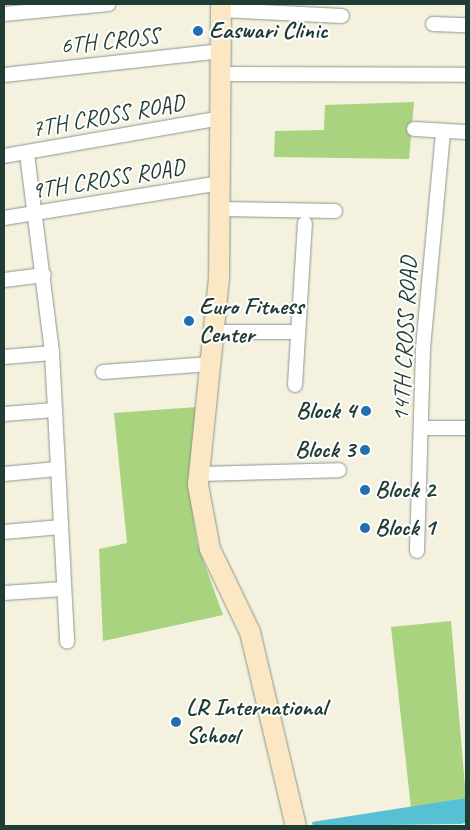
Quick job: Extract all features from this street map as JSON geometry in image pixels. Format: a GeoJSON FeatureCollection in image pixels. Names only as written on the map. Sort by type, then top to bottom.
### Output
{"type":"FeatureCollection","features":[{"type":"Feature","properties":{"kind":"main road"},"geometry":{"type":"LineString","coordinates":[[221,7],[220,209],[216,332],[210,364],[199,474],[210,549],[250,632],[296,825]]}},
{"type":"Feature","properties":{"kind":"street"},"geometry":{"type":"LineString","coordinates":[[4,14],[109,4]]}},
{"type":"Feature","properties":{"kind":"street"},"geometry":{"type":"LineString","coordinates":[[221,7],[342,16]]}},
{"type":"Feature","properties":{"kind":"street"},"geometry":{"type":"LineString","coordinates":[[433,24],[466,25]]}},
{"type":"Feature","properties":{"kind":"street","name":"6TH CROSS"},"geometry":{"type":"LineString","coordinates":[[4,75],[220,51]]}},
{"type":"Feature","properties":{"kind":"street"},"geometry":{"type":"LineString","coordinates":[[221,74],[466,75]]}},
{"type":"Feature","properties":{"kind":"street","name":"7TH CROSS ROAD"},"geometry":{"type":"LineString","coordinates":[[4,156],[27,154],[221,118]]}},
{"type":"Feature","properties":{"kind":"street"},"geometry":{"type":"LineString","coordinates":[[414,129],[466,132]]}},
{"type":"Feature","properties":{"kind":"street","name":"14TH CROSS ROAD"},"geometry":{"type":"LineString","coordinates":[[417,551],[422,428],[422,348],[443,131]]}},
{"type":"Feature","properties":{"kind":"street"},"geometry":{"type":"LineString","coordinates":[[27,154],[37,213],[52,353],[67,642]]}},
{"type":"Feature","properties":{"kind":"street","name":"9TH CROSS ROAD"},"geometry":{"type":"LineString","coordinates":[[4,218],[220,183]]}},
{"type":"Feature","properties":{"kind":"street"},"geometry":{"type":"LineString","coordinates":[[220,209],[335,211]]}},
{"type":"Feature","properties":{"kind":"street"},"geometry":{"type":"LineString","coordinates":[[295,385],[305,223]]}},
{"type":"Feature","properties":{"kind":"street"},"geometry":{"type":"LineString","coordinates":[[4,280],[44,275]]}},
{"type":"Feature","properties":{"kind":"street"},"geometry":{"type":"LineString","coordinates":[[216,332],[297,332]]}},
{"type":"Feature","properties":{"kind":"street"},"geometry":{"type":"LineString","coordinates":[[4,357],[52,353]]}},
{"type":"Feature","properties":{"kind":"street"},"geometry":{"type":"LineString","coordinates":[[103,372],[210,364]]}},
{"type":"Feature","properties":{"kind":"street"},"geometry":{"type":"LineString","coordinates":[[4,414],[54,410]]}},
{"type":"Feature","properties":{"kind":"street"},"geometry":{"type":"LineString","coordinates":[[422,428],[466,428]]}},
{"type":"Feature","properties":{"kind":"street"},"geometry":{"type":"LineString","coordinates":[[4,474],[57,469]]}},
{"type":"Feature","properties":{"kind":"street"},"geometry":{"type":"LineString","coordinates":[[199,474],[339,470]]}},
{"type":"Feature","properties":{"kind":"street"},"geometry":{"type":"LineString","coordinates":[[4,532],[61,527]]}},
{"type":"Feature","properties":{"kind":"street"},"geometry":{"type":"LineString","coordinates":[[4,592],[63,589]]}},
{"type":"Feature","properties":{"kind":"green space"},"geometry":{"type":"Polygon","coordinates":[[[414,102],[409,159],[274,157],[275,131],[324,130],[325,105],[414,102]]]}},
{"type":"Feature","properties":{"kind":"green space"},"geometry":{"type":"Polygon","coordinates":[[[197,407],[188,482],[197,543],[223,615],[103,641],[99,549],[127,543],[114,413],[197,407]]]}},
{"type":"Feature","properties":{"kind":"green space"},"geometry":{"type":"Polygon","coordinates":[[[451,621],[466,798],[411,808],[391,627],[451,621]]]}},
{"type":"Feature","properties":{"kind":"water"},"geometry":{"type":"Polygon","coordinates":[[[466,798],[466,823],[460,824],[313,826],[312,822],[466,798]]]}},
{"type":"Feature","properties":{"kind":"place","name":"Easwari Clinic"},"geometry":{"type":"Point","coordinates":[198,31]}},
{"type":"Feature","properties":{"kind":"place","name":"Euro Fitness Center"},"geometry":{"type":"Point","coordinates":[189,321]}},
{"type":"Feature","properties":{"kind":"place","name":"Block 4"},"geometry":{"type":"Point","coordinates":[366,411]}},
{"type":"Feature","properties":{"kind":"place","name":"Block 3"},"geometry":{"type":"Point","coordinates":[365,450]}},
{"type":"Feature","properties":{"kind":"place","name":"Block 2"},"geometry":{"type":"Point","coordinates":[365,490]}},
{"type":"Feature","properties":{"kind":"place","name":"Block 1"},"geometry":{"type":"Point","coordinates":[365,528]}},
{"type":"Feature","properties":{"kind":"place","name":"LR International School"},"geometry":{"type":"Point","coordinates":[176,722]}}]}
